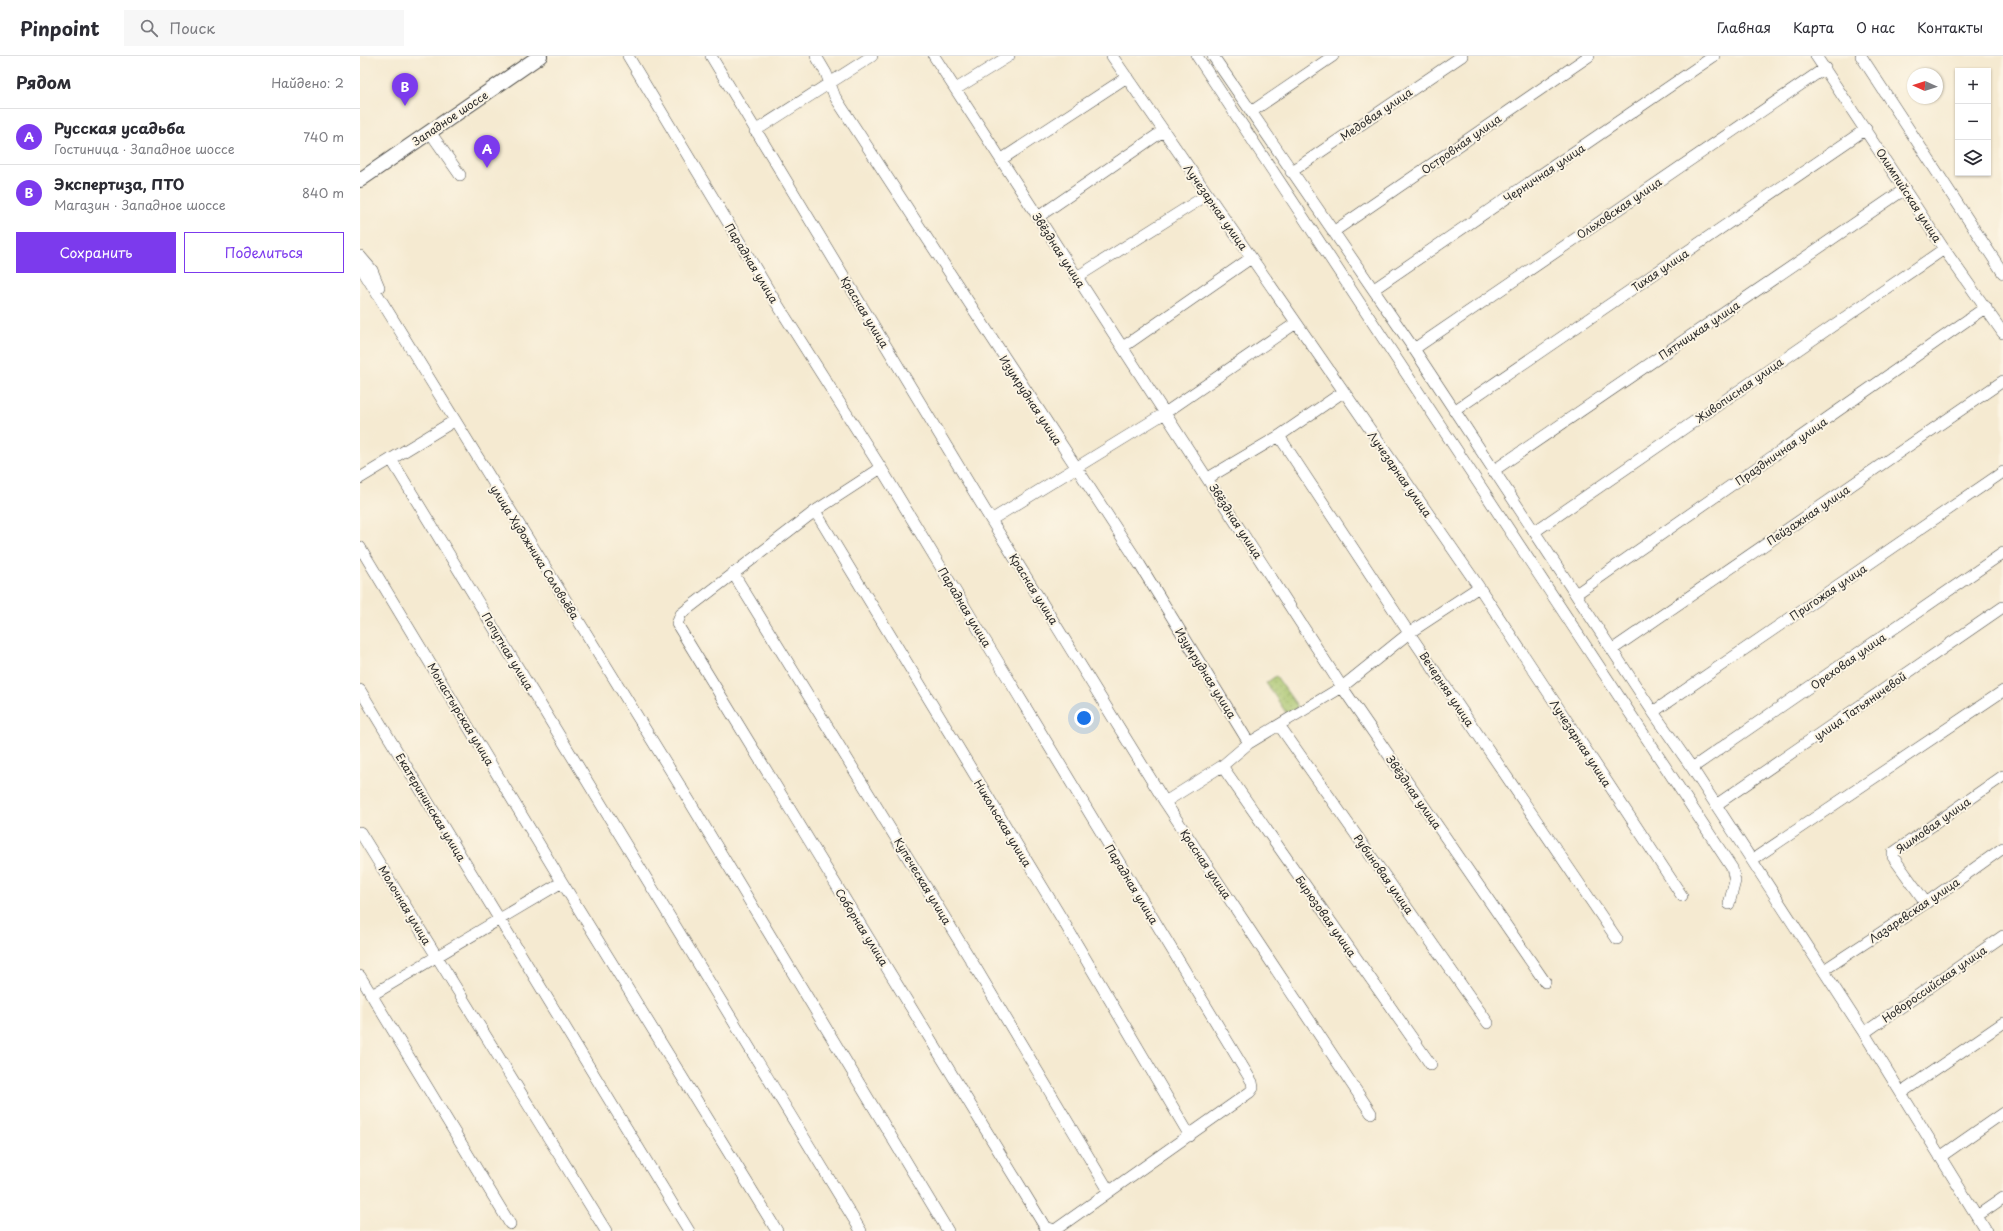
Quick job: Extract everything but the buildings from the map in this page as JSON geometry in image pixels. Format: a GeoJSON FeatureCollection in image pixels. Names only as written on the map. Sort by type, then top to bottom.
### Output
{"type":"FeatureCollection","features":[{"type":"Feature","properties":{"kind":"main road","name":"Западное шоссе"},"geometry":{"type":"LineString","coordinates":[[360,180],[540,56]]}},
{"type":"Feature","properties":{"kind":"street","name":"Парадная улица"},"geometry":{"type":"LineString","coordinates":[[628,56],[774,299],[881,468],[1252,1082],[1253,1088],[1250,1092],[1190,1136],[1059,1228],[1050,1230]]}},
{"type":"Feature","properties":{"kind":"street","name":"Красная улица"},"geometry":{"type":"LineString","coordinates":[[711,56],[991,520],[1165,802],[1371,1113]]}},
{"type":"Feature","properties":{"kind":"street","name":"Изумрудная улица"},"geometry":{"type":"LineString","coordinates":[[816,56],[826,73],[839,104],[1140,565],[1250,743]]}},
{"type":"Feature","properties":{"kind":"street"},"geometry":{"type":"LineString","coordinates":[[755,131],[872,56]]}},
{"type":"Feature","properties":{"kind":"street","name":"Звёздная улица"},"geometry":{"type":"LineString","coordinates":[[934,56],[1342,687],[1545,982]]}},
{"type":"Feature","properties":{"kind":"street"},"geometry":{"type":"LineString","coordinates":[[956,89],[1009,56]]}},
{"type":"Feature","properties":{"kind":"street","name":"Лучезарная улица"},"geometry":{"type":"LineString","coordinates":[[1112,56],[1479,587],[1682,896]]}},
{"type":"Feature","properties":{"kind":"street"},"geometry":{"type":"LineString","coordinates":[[1197,56],[1732,868],[1735,881],[1729,904]]}},
{"type":"Feature","properties":{"kind":"street"},"geometry":{"type":"LineString","coordinates":[[1213,56],[1291,172],[1414,349],[1493,471],[1613,649],[1653,712],[1692,768],[1824,970],[1902,1093],[1986,1231]]}},
{"type":"Feature","properties":{"kind":"street"},"geometry":{"type":"LineString","coordinates":[[1251,112],[1333,56]]}},
{"type":"Feature","properties":{"kind":"street","name":"Медовая улица"},"geometry":{"type":"LineString","coordinates":[[1291,172],[1462,56]]}},
{"type":"Feature","properties":{"kind":"street","name":"Островная улица"},"geometry":{"type":"LineString","coordinates":[[1333,232],[1589,56]]}},
{"type":"Feature","properties":{"kind":"street","name":"Черничная улица"},"geometry":{"type":"LineString","coordinates":[[1374,290],[1714,56]]}},
{"type":"Feature","properties":{"kind":"street","name":"Олимпийская улица"},"geometry":{"type":"LineString","coordinates":[[1816,56],[1906,189],[1944,249],[2003,333]]}},
{"type":"Feature","properties":{"kind":"street"},"geometry":{"type":"LineString","coordinates":[[1861,56],[2003,273]]}},
{"type":"Feature","properties":{"kind":"street","name":"Ольховская улица"},"geometry":{"type":"LineString","coordinates":[[1414,349],[1825,68]]}},
{"type":"Feature","properties":{"kind":"street"},"geometry":{"type":"LineString","coordinates":[[1002,159],[1127,77]]}},
{"type":"Feature","properties":{"kind":"street","name":"Тихая улица"},"geometry":{"type":"LineString","coordinates":[[1454,411],[1866,130]]}},
{"type":"Feature","properties":{"kind":"street"},"geometry":{"type":"LineString","coordinates":[[1038,217],[1163,131]]}},
{"type":"Feature","properties":{"kind":"street"},"geometry":{"type":"LineString","coordinates":[[430,132],[460,175]]}},
{"type":"Feature","properties":{"kind":"street","name":"Пятницкая улица"},"geometry":{"type":"LineString","coordinates":[[1493,471],[1906,189]]}},
{"type":"Feature","properties":{"kind":"street"},"geometry":{"type":"LineString","coordinates":[[1077,277],[1207,194]]}},
{"type":"Feature","properties":{"kind":"street","name":"Живописная улица"},"geometry":{"type":"LineString","coordinates":[[1534,532],[1944,249]]}},
{"type":"Feature","properties":{"kind":"street","name":"улица Художника Соловьёва"},"geometry":{"type":"LineString","coordinates":[[360,256],[372,270],[383,301]]}},
{"type":"Feature","properties":{"kind":"street"},"geometry":{"type":"LineString","coordinates":[[1123,347],[1251,258]]}},
{"type":"Feature","properties":{"kind":"street","name":"улица Художника Соловьёва"},"geometry":{"type":"LineString","coordinates":[[360,266],[383,301],[454,421],[690,802],[948,1231]]}},
{"type":"Feature","properties":{"kind":"street","name":"Праздничная улица"},"geometry":{"type":"LineString","coordinates":[[1576,594],[1986,308]]}},
{"type":"Feature","properties":{"kind":"street"},"geometry":{"type":"LineString","coordinates":[[991,520],[1165,412],[1296,323]]}},
{"type":"Feature","properties":{"kind":"street","name":"Пейзажная улица"},"geometry":{"type":"LineString","coordinates":[[1613,649],[2003,381]]}},
{"type":"Feature","properties":{"kind":"street"},"geometry":{"type":"LineString","coordinates":[[1208,478],[1279,436],[1344,392]]}},
{"type":"Feature","properties":{"kind":"street"},"geometry":{"type":"LineString","coordinates":[[360,478],[454,421]]}},
{"type":"Feature","properties":{"kind":"street","name":"Вечерняя улица"},"geometry":{"type":"LineString","coordinates":[[1279,436],[1409,633],[1616,939]]}},
{"type":"Feature","properties":{"kind":"street","name":"Попутная улица"},"geometry":{"type":"LineString","coordinates":[[391,459],[861,1231]]}},
{"type":"Feature","properties":{"kind":"street"},"geometry":{"type":"LineString","coordinates":[[733,572],[815,511],[881,468]]}},
{"type":"Feature","properties":{"kind":"street","name":"Пригожая улица"},"geometry":{"type":"LineString","coordinates":[[1653,712],[2003,472]]}},
{"type":"Feature","properties":{"kind":"street","name":"Никольская улица"},"geometry":{"type":"LineString","coordinates":[[815,511],[1062,919],[1190,1136]]}},
{"type":"Feature","properties":{"kind":"street","name":"Монастырская улица"},"geometry":{"type":"LineString","coordinates":[[360,547],[562,882],[777,1231]]}},
{"type":"Feature","properties":{"kind":"street","name":"Ореховая улица"},"geometry":{"type":"LineString","coordinates":[[1692,768],[2003,554]]}},
{"type":"Feature","properties":{"kind":"street","name":"Соборная улица"},"geometry":{"type":"LineString","coordinates":[[733,572],[681,614],[677,620],[678,628],[1045,1227],[1050,1230]]}},
{"type":"Feature","properties":{"kind":"street","name":"Купеческая улица"},"geometry":{"type":"LineString","coordinates":[[733,572],[932,896],[1110,1191]]}},
{"type":"Feature","properties":{"kind":"street"},"geometry":{"type":"LineString","coordinates":[[1165,802],[1222,766],[1250,743],[1342,687],[1409,633],[1479,587]]}},
{"type":"Feature","properties":{"kind":"street","name":"улица Татьяничевой"},"geometry":{"type":"LineString","coordinates":[[1716,805],[2003,607]]}},
{"type":"Feature","properties":{"kind":"street","name":"Екатерининская улица"},"geometry":{"type":"LineString","coordinates":[[360,690],[689,1231]]}},
{"type":"Feature","properties":{"kind":"street"},"geometry":{"type":"LineString","coordinates":[[1752,860],[2003,691]]}},
{"type":"Feature","properties":{"kind":"street","name":"Рубиновая улица"},"geometry":{"type":"LineString","coordinates":[[1280,725],[1488,1023]]}},
{"type":"Feature","properties":{"kind":"street","name":"Бирюзовая улица"},"geometry":{"type":"LineString","coordinates":[[1222,766],[1431,1065]]}},
{"type":"Feature","properties":{"kind":"street","name":"Яшмовая улица"},"geometry":{"type":"LineString","coordinates":[[1926,903],[1893,857],[1893,854],[2003,776]]}},
{"type":"Feature","properties":{"kind":"street","name":"Молочная улица"},"geometry":{"type":"LineString","coordinates":[[360,832],[606,1231]]}},
{"type":"Feature","properties":{"kind":"street","name":"Лазаревская улица"},"geometry":{"type":"LineString","coordinates":[[1824,970],[1926,903],[2003,848]]}},
{"type":"Feature","properties":{"kind":"street"},"geometry":{"type":"LineString","coordinates":[[372,995],[501,922],[562,882]]}},
{"type":"Feature","properties":{"kind":"street","name":"Новороссийская улица"},"geometry":{"type":"LineString","coordinates":[[1864,1033],[2003,936]]}},
{"type":"Feature","properties":{"kind":"street"},"geometry":{"type":"LineString","coordinates":[[360,976],[510,1224]]}},
{"type":"Feature","properties":{"kind":"street"},"geometry":{"type":"LineString","coordinates":[[1902,1093],[2003,1023]]}},
{"type":"Feature","properties":{"kind":"street"},"geometry":{"type":"LineString","coordinates":[[1940,1157],[2003,1114]]}},
{"type":"Feature","properties":{"kind":"street"},"geometry":{"type":"LineString","coordinates":[[1977,1216],[2003,1198]]}},
{"type":"Feature","properties":{"kind":"green space"},"geometry":{"type":"Polygon","coordinates":[[[1276,676],[1298,707],[1287,714],[1266,683],[1276,676]]]}},
{"type":"Feature","properties":{"kind":"place","name":"Экспертиза, ПТО"},"geometry":{"type":"Point","coordinates":[405,106]}},
{"type":"Feature","properties":{"kind":"place","name":"Русская усадьба"},"geometry":{"type":"Point","coordinates":[487,168]}}]}
